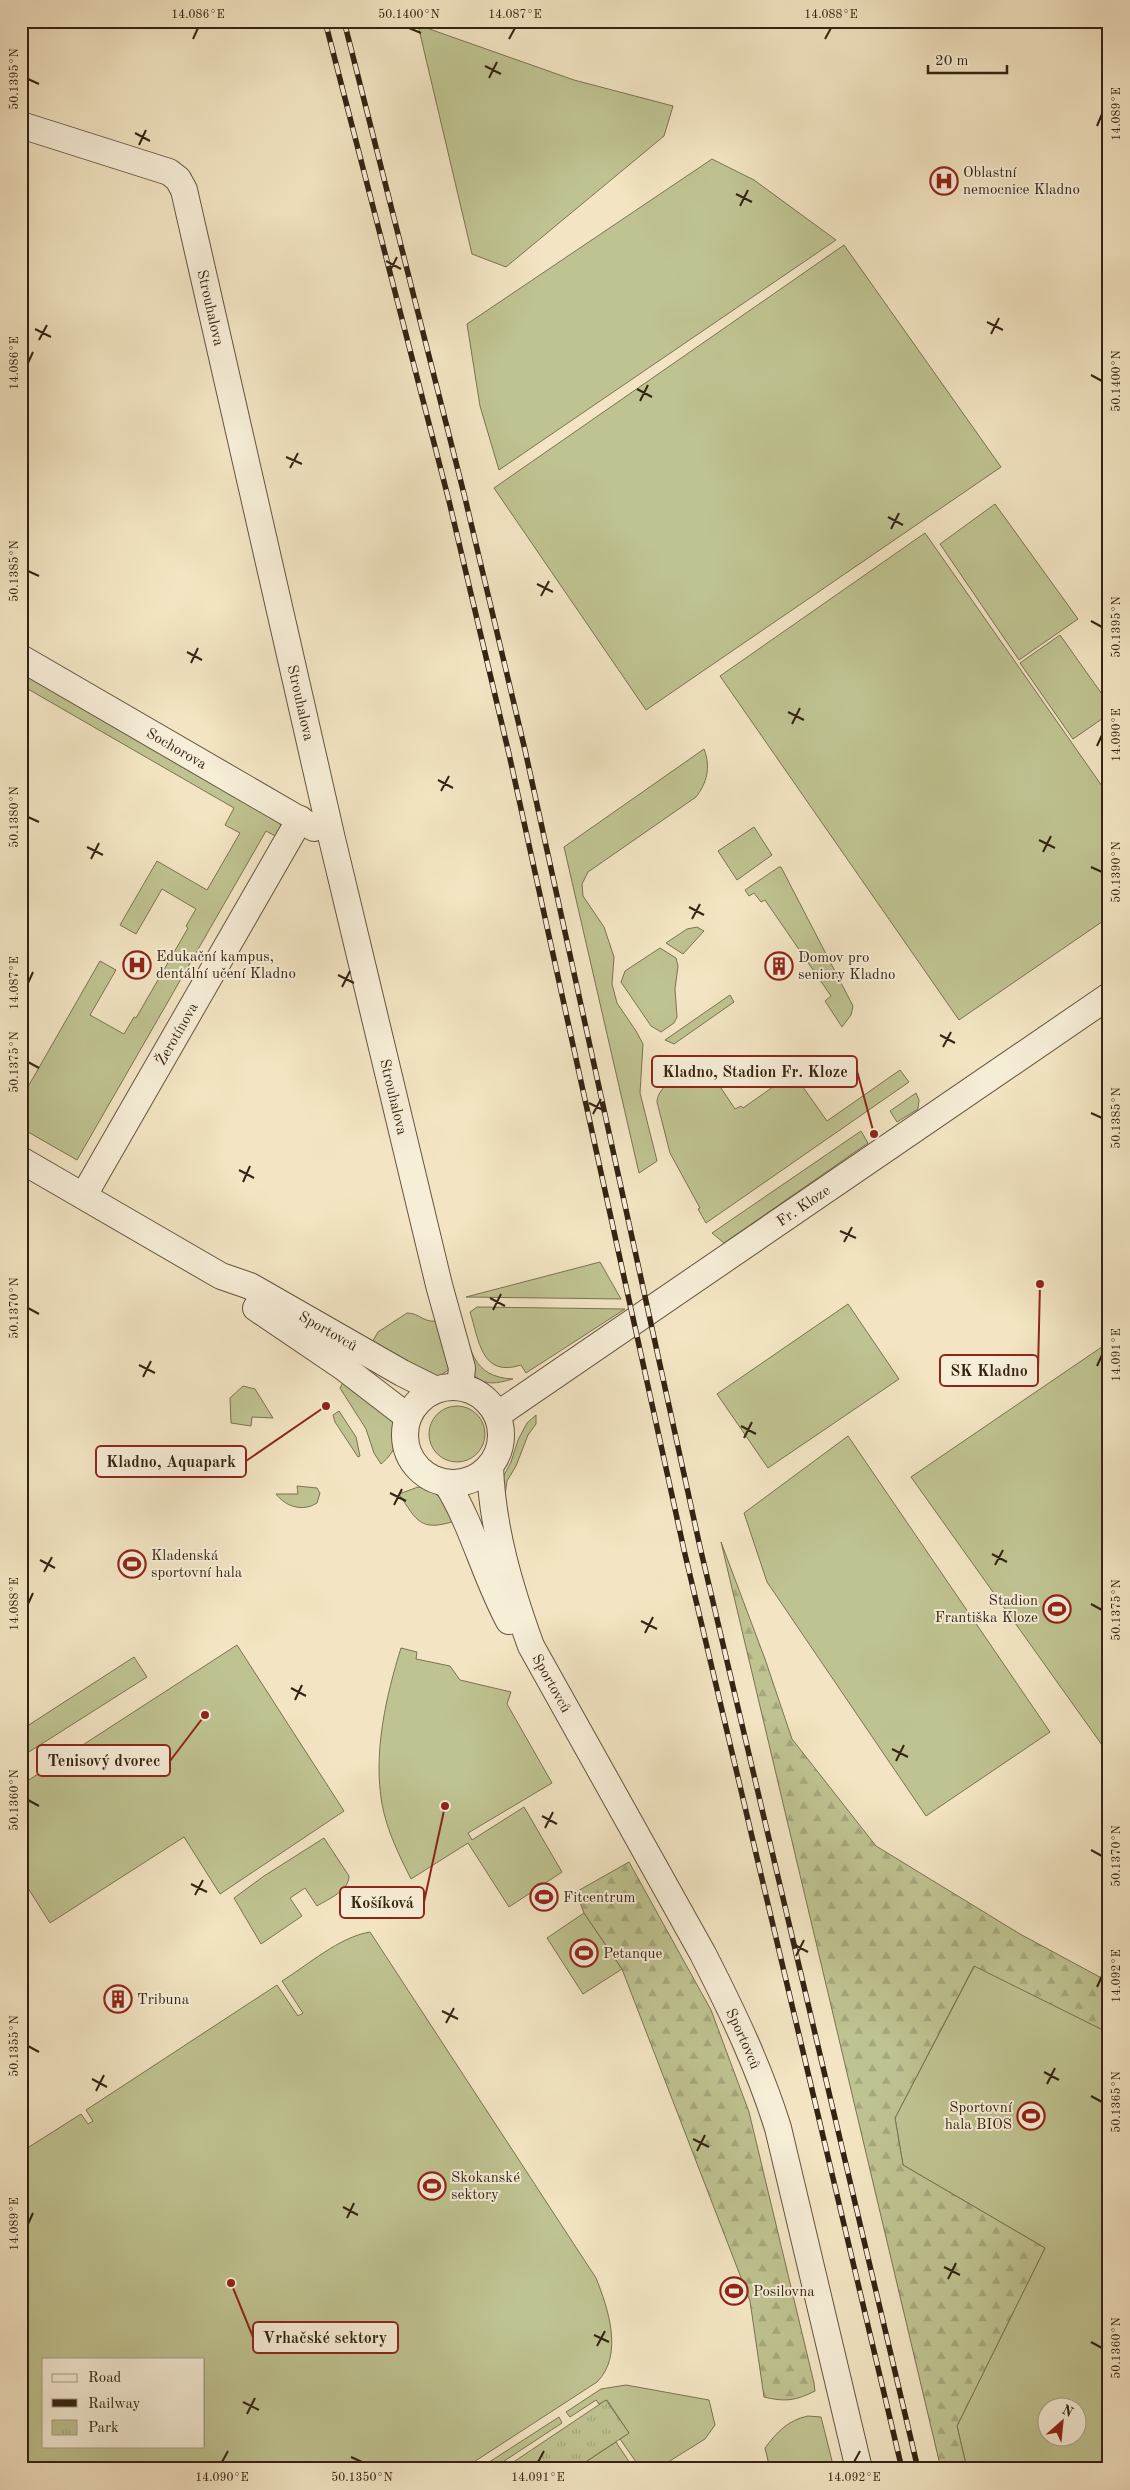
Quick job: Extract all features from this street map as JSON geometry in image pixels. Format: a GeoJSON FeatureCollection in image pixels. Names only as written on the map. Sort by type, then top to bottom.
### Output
{"type":"FeatureCollection","features":[{"type":"Feature","properties":{"kind":"street","name":"Strouhalova"},"geometry":{"type":"LineString","coordinates":[[21,125],[169,172],[178,179],[184,190],[332,839],[436,1275],[462,1368],[448,1388]]}},
{"type":"Feature","properties":{"kind":"street","name":"Sochorova"},"geometry":{"type":"LineString","coordinates":[[21,658],[332,839]]}},
{"type":"Feature","properties":{"kind":"street","name":"Žerotínova"},"geometry":{"type":"LineString","coordinates":[[84,1195],[300,819]]}},
{"type":"Feature","properties":{"kind":"street","name":"Fr. Kloze"},"geometry":{"type":"LineString","coordinates":[[497,1416],[1109,996]]}},
{"type":"Feature","properties":{"kind":"street","name":"Sportovců"},"geometry":{"type":"LineString","coordinates":[[21,1160],[220,1276],[250,1286],[394,1369],[448,1388],[476,1392],[489,1402],[501,1428],[501,1442],[498,1454],[490,1466],[494,1515],[517,1608],[531,1646],[703,1954],[753,2057],[778,2128],[860,2469]]}},
{"type":"Feature","properties":{"kind":"street","name":"Sportovců"},"geometry":{"type":"LineString","coordinates":[[220,1276],[235,1293],[343,1367],[408,1417]]}},
{"type":"Feature","properties":{"kind":"street"},"geometry":{"type":"LineString","coordinates":[[448,1388],[416,1403],[408,1417],[405,1432],[407,1448],[414,1463],[432,1478],[447,1484],[467,1481],[480,1475],[490,1466]]}},
{"type":"Feature","properties":{"kind":"street","name":"Sportovců"},"geometry":{"type":"LineString","coordinates":[[447,1484],[459,1503],[496,1596],[510,1622],[531,1646]]}},
{"type":"Feature","properties":{"kind":"green space"},"geometry":{"type":"Polygon","coordinates":[[[418,25],[574,80],[673,106],[664,136],[506,267],[472,254],[418,25]]]}},
{"type":"Feature","properties":{"kind":"green space"},"geometry":{"type":"Polygon","coordinates":[[[712,159],[754,180],[836,240],[499,470],[480,406],[467,324],[712,159]]]}},
{"type":"Feature","properties":{"kind":"green space"},"geometry":{"type":"Polygon","coordinates":[[[844,245],[1001,467],[646,710],[494,488],[844,245]]]}},
{"type":"Feature","properties":{"kind":"green space"},"geometry":{"type":"Polygon","coordinates":[[[995,504],[1078,619],[1019,660],[940,544],[995,504]]]}},
{"type":"Feature","properties":{"kind":"green space"},"geometry":{"type":"Polygon","coordinates":[[[925,533],[1109,796],[1109,917],[959,1020],[720,676],[925,533]]]}},
{"type":"Feature","properties":{"kind":"green space"},"geometry":{"type":"Polygon","coordinates":[[[1060,635],[1109,704],[1109,714],[1073,739],[1020,663],[1060,635]]]}},
{"type":"Feature","properties":{"kind":"green space"},"geometry":{"type":"Polygon","coordinates":[[[21,671],[278,820],[281,826],[279,838],[266,831],[77,1160],[21,1128],[21,1099],[100,961],[116,970],[90,1015],[124,1034],[134,1017],[136,1018],[188,928],[186,926],[196,909],[162,889],[136,934],[120,925],[157,861],[207,890],[240,833],[225,825],[234,808],[21,685],[21,671]]]}},
{"type":"Feature","properties":{"kind":"green space"},"geometry":{"type":"Polygon","coordinates":[[[704,749],[707,774],[703,786],[696,797],[588,872],[582,884],[583,896],[604,927],[614,957],[612,984],[617,1003],[643,1044],[640,1093],[657,1161],[639,1173],[564,847],[704,749]]]}},
{"type":"Feature","properties":{"kind":"green space"},"geometry":{"type":"Polygon","coordinates":[[[754,827],[772,855],[737,880],[718,851],[754,827]]]}},
{"type":"Feature","properties":{"kind":"green space"},"geometry":{"type":"Polygon","coordinates":[[[781,867],[853,1006],[851,1015],[842,1027],[825,1001],[831,996],[765,900],[761,902],[754,893],[749,896],[745,890],[781,867]]]}},
{"type":"Feature","properties":{"kind":"green space"},"geometry":{"type":"Polygon","coordinates":[[[697,927],[704,931],[683,954],[666,943],[687,929],[697,927]]]}},
{"type":"Feature","properties":{"kind":"green space"},"geometry":{"type":"Polygon","coordinates":[[[660,948],[676,958],[678,966],[675,989],[677,1017],[674,1023],[661,1032],[651,1026],[621,982],[625,971],[660,948]]]}},
{"type":"Feature","properties":{"kind":"green space"},"geometry":{"type":"Polygon","coordinates":[[[730,995],[734,1002],[674,1044],[665,1040],[730,995]]]}},
{"type":"Feature","properties":{"kind":"green space"},"geometry":{"type":"Polygon","coordinates":[[[703,1061],[735,1109],[741,1106],[743,1108],[793,1073],[827,1121],[900,1070],[909,1082],[706,1223],[698,1209],[700,1208],[670,1153],[657,1102],[658,1095],[668,1083],[703,1061]]]}},
{"type":"Feature","properties":{"kind":"green space"},"geometry":{"type":"Polygon","coordinates":[[[916,1093],[919,1100],[918,1109],[897,1122],[890,1111],[916,1093]]]}},
{"type":"Feature","properties":{"kind":"green space"},"geometry":{"type":"Polygon","coordinates":[[[861,1131],[868,1143],[724,1243],[712,1233],[861,1131]]]}},
{"type":"Feature","properties":{"kind":"green space"},"geometry":{"type":"Polygon","coordinates":[[[600,1262],[621,1299],[466,1297],[600,1262]]]}},
{"type":"Feature","properties":{"kind":"green space"},"geometry":{"type":"Polygon","coordinates":[[[848,1304],[899,1379],[768,1468],[717,1394],[848,1304]]]}},
{"type":"Feature","properties":{"kind":"green space"},"geometry":{"type":"Polygon","coordinates":[[[477,1307],[625,1309],[526,1373],[521,1365],[508,1368],[497,1366],[484,1354],[470,1312],[477,1307]]]}},
{"type":"Feature","properties":{"kind":"green space"},"geometry":{"type":"Polygon","coordinates":[[[407,1313],[430,1321],[441,1320],[451,1368],[438,1377],[371,1344],[378,1332],[407,1313]]]}},
{"type":"Feature","properties":{"kind":"green space"},"geometry":{"type":"Polygon","coordinates":[[[460,1315],[475,1359],[481,1367],[499,1377],[513,1379],[492,1383],[482,1381],[473,1374],[460,1315]]]}},
{"type":"Feature","properties":{"kind":"green space","name":"Stadion Františka Kloze"},"geometry":{"type":"Polygon","coordinates":[[[1109,1342],[1109,1740],[1102,1745],[911,1477],[1109,1342]]]}},
{"type":"Feature","properties":{"kind":"green space"},"geometry":{"type":"Polygon","coordinates":[[[345,1379],[395,1419],[396,1444],[390,1455],[381,1464],[374,1453],[366,1429],[340,1388],[345,1379]]]}},
{"type":"Feature","properties":{"kind":"green space"},"geometry":{"type":"Polygon","coordinates":[[[243,1386],[255,1389],[273,1418],[252,1417],[251,1426],[231,1423],[230,1398],[243,1386]]]}},
{"type":"Feature","properties":{"kind":"green space"},"geometry":{"type":"Polygon","coordinates":[[[457,1406],[468,1408],[477,1414],[483,1423],[485,1434],[483,1445],[477,1454],[468,1460],[457,1462],[446,1460],[437,1454],[431,1445],[429,1434],[431,1423],[437,1414],[446,1408],[457,1406]]]}},
{"type":"Feature","properties":{"kind":"green space"},"geometry":{"type":"Polygon","coordinates":[[[339,1411],[356,1437],[360,1456],[358,1457],[335,1422],[333,1415],[339,1411]]]}},
{"type":"Feature","properties":{"kind":"green space"},"geometry":{"type":"Polygon","coordinates":[[[536,1415],[536,1424],[528,1435],[516,1466],[507,1481],[504,1503],[502,1479],[527,1423],[536,1415]]]}},
{"type":"Feature","properties":{"kind":"green space"},"geometry":{"type":"Polygon","coordinates":[[[848,1436],[1050,1732],[926,1816],[767,1582],[744,1513],[848,1436]]]}},
{"type":"Feature","properties":{"kind":"green space"},"geometry":{"type":"Polygon","coordinates":[[[297,1486],[317,1488],[320,1493],[317,1503],[301,1508],[295,1507],[285,1502],[276,1494],[298,1494],[297,1486]]]}},
{"type":"Feature","properties":{"kind":"green space"},"geometry":{"type":"Polygon","coordinates":[[[418,1487],[437,1495],[455,1521],[434,1525],[421,1522],[415,1517],[399,1494],[418,1487]]]}},
{"type":"Feature","properties":{"kind":"green space"},"geometry":{"type":"Polygon","coordinates":[[[721,1542],[765,1659],[792,1739],[876,1846],[1020,1934],[1109,1982],[1109,2033],[974,1966],[895,2118],[903,2165],[1045,2248],[957,2426],[967,2469],[941,2469],[721,1542]]]}},
{"type":"Feature","properties":{"kind":"green space"},"geometry":{"type":"Polygon","coordinates":[[[237,1645],[344,1811],[220,1894],[184,1837],[50,1923],[21,1877],[21,1785],[237,1645]]]}},
{"type":"Feature","properties":{"kind":"green space"},"geometry":{"type":"Polygon","coordinates":[[[401,1648],[417,1652],[416,1659],[450,1666],[460,1680],[511,1692],[507,1704],[552,1783],[468,1833],[472,1840],[524,1807],[562,1872],[509,1907],[468,1843],[411,1879],[394,1843],[382,1804],[379,1765],[382,1725],[390,1685],[401,1648]]]}},
{"type":"Feature","properties":{"kind":"green space"},"geometry":{"type":"Polygon","coordinates":[[[134,1657],[147,1677],[21,1757],[21,1730],[134,1657]]]}},
{"type":"Feature","properties":{"kind":"green space"},"geometry":{"type":"Polygon","coordinates":[[[324,1838],[349,1876],[346,1886],[317,1906],[305,1888],[290,1898],[302,1916],[261,1944],[234,1898],[264,1876],[324,1838]]]}},
{"type":"Feature","properties":{"kind":"green space"},"geometry":{"type":"Polygon","coordinates":[[[629,1862],[711,2010],[749,2112],[814,2383],[815,2391],[802,2397],[778,2400],[764,2397],[750,2301],[622,1969],[584,1913],[576,1892],[629,1862]]]}},
{"type":"Feature","properties":{"kind":"green space","name":"Petanque"},"geometry":{"type":"Polygon","coordinates":[[[584,1913],[622,1969],[583,1994],[547,1938],[584,1913]]]}},
{"type":"Feature","properties":{"kind":"green space"},"geometry":{"type":"Polygon","coordinates":[[[370,1932],[596,2278],[609,2317],[611,2331],[610,2359],[605,2371],[597,2382],[463,2469],[21,2469],[21,2152],[81,2114],[88,2124],[93,2121],[86,2110],[277,1985],[298,2016],[303,2013],[282,1981],[335,1945],[370,1932]]]}},
{"type":"Feature","properties":{"kind":"green space"},"geometry":{"type":"Polygon","coordinates":[[[975,1965],[1109,2033],[1109,2469],[967,2469],[957,2426],[1045,2248],[903,2165],[895,2118],[975,1965]]]}},
{"type":"Feature","properties":{"kind":"green space"},"geometry":{"type":"Polygon","coordinates":[[[626,2385],[709,2400],[715,2425],[705,2439],[657,2469],[641,2469],[620,2439],[629,2433],[607,2400],[599,2404],[596,2400],[570,2417],[566,2412],[601,2389],[626,2385]]]}},
{"type":"Feature","properties":{"kind":"green space"},"geometry":{"type":"Polygon","coordinates":[[[606,2400],[629,2433],[575,2469],[503,2469],[606,2400]]]}},
{"type":"Feature","properties":{"kind":"green space"},"geometry":{"type":"Polygon","coordinates":[[[808,2416],[821,2417],[834,2469],[770,2469],[765,2448],[784,2427],[795,2420],[808,2416]]]}},
{"type":"Feature","properties":{"kind":"green space"},"geometry":{"type":"Polygon","coordinates":[[[559,2417],[562,2423],[492,2469],[485,2469],[483,2466],[559,2417]]]}},
{"type":"Feature","properties":{"kind":"green space"},"geometry":{"type":"Polygon","coordinates":[[[616,2442],[634,2469],[575,2469],[616,2442]]]}},
{"type":"Feature","properties":{"kind":"railway"},"geometry":{"type":"LineString","coordinates":[[325,21],[449,501],[509,754],[684,1550],[902,2469]]}},
{"type":"Feature","properties":{"kind":"railway"},"geometry":{"type":"LineString","coordinates":[[344,21],[465,498],[525,750],[700,1547],[918,2469]]}},
{"type":"Feature","properties":{"kind":"place","name":"Oblastní nemocnice Kladno"},"geometry":{"type":"Point","coordinates":[944,181]}},
{"type":"Feature","properties":{"kind":"place","name":"Edukační kampus, dentální učení Kladno"},"geometry":{"type":"Point","coordinates":[137,965]}},
{"type":"Feature","properties":{"kind":"place","name":"Domov pro seniory Kladno"},"geometry":{"type":"Point","coordinates":[779,966]}},
{"type":"Feature","properties":{"kind":"place","name":"Kladno, Stadion Fr. Kloze"},"geometry":{"type":"Point","coordinates":[874,1134]}},
{"type":"Feature","properties":{"kind":"place","name":"SK Kladno"},"geometry":{"type":"Point","coordinates":[1040,1284]}},
{"type":"Feature","properties":{"kind":"place","name":"Kladno, Aquapark"},"geometry":{"type":"Point","coordinates":[326,1406]}},
{"type":"Feature","properties":{"kind":"place","name":"Kladenská sportovní hala"},"geometry":{"type":"Point","coordinates":[132,1564]}},
{"type":"Feature","properties":{"kind":"place","name":"Stadion Františka Kloze"},"geometry":{"type":"Point","coordinates":[1057,1609]}},
{"type":"Feature","properties":{"kind":"place","name":"Tenisový dvorec"},"geometry":{"type":"Point","coordinates":[205,1715]}},
{"type":"Feature","properties":{"kind":"place","name":"Košíková"},"geometry":{"type":"Point","coordinates":[445,1806]}},
{"type":"Feature","properties":{"kind":"place","name":"Fitcentrum"},"geometry":{"type":"Point","coordinates":[544,1897]}},
{"type":"Feature","properties":{"kind":"place","name":"Petanque"},"geometry":{"type":"Point","coordinates":[584,1953]}},
{"type":"Feature","properties":{"kind":"place","name":"Tribuna"},"geometry":{"type":"Point","coordinates":[118,1999]}},
{"type":"Feature","properties":{"kind":"place","name":"Sportovní hala BIOS"},"geometry":{"type":"Point","coordinates":[1031,2116]}},
{"type":"Feature","properties":{"kind":"place","name":"Skokanské sektory"},"geometry":{"type":"Point","coordinates":[432,2186]}},
{"type":"Feature","properties":{"kind":"place","name":"Vrhačské sektory"},"geometry":{"type":"Point","coordinates":[231,2283]}},
{"type":"Feature","properties":{"kind":"place","name":"Posilovna"},"geometry":{"type":"Point","coordinates":[734,2291]}}]}
